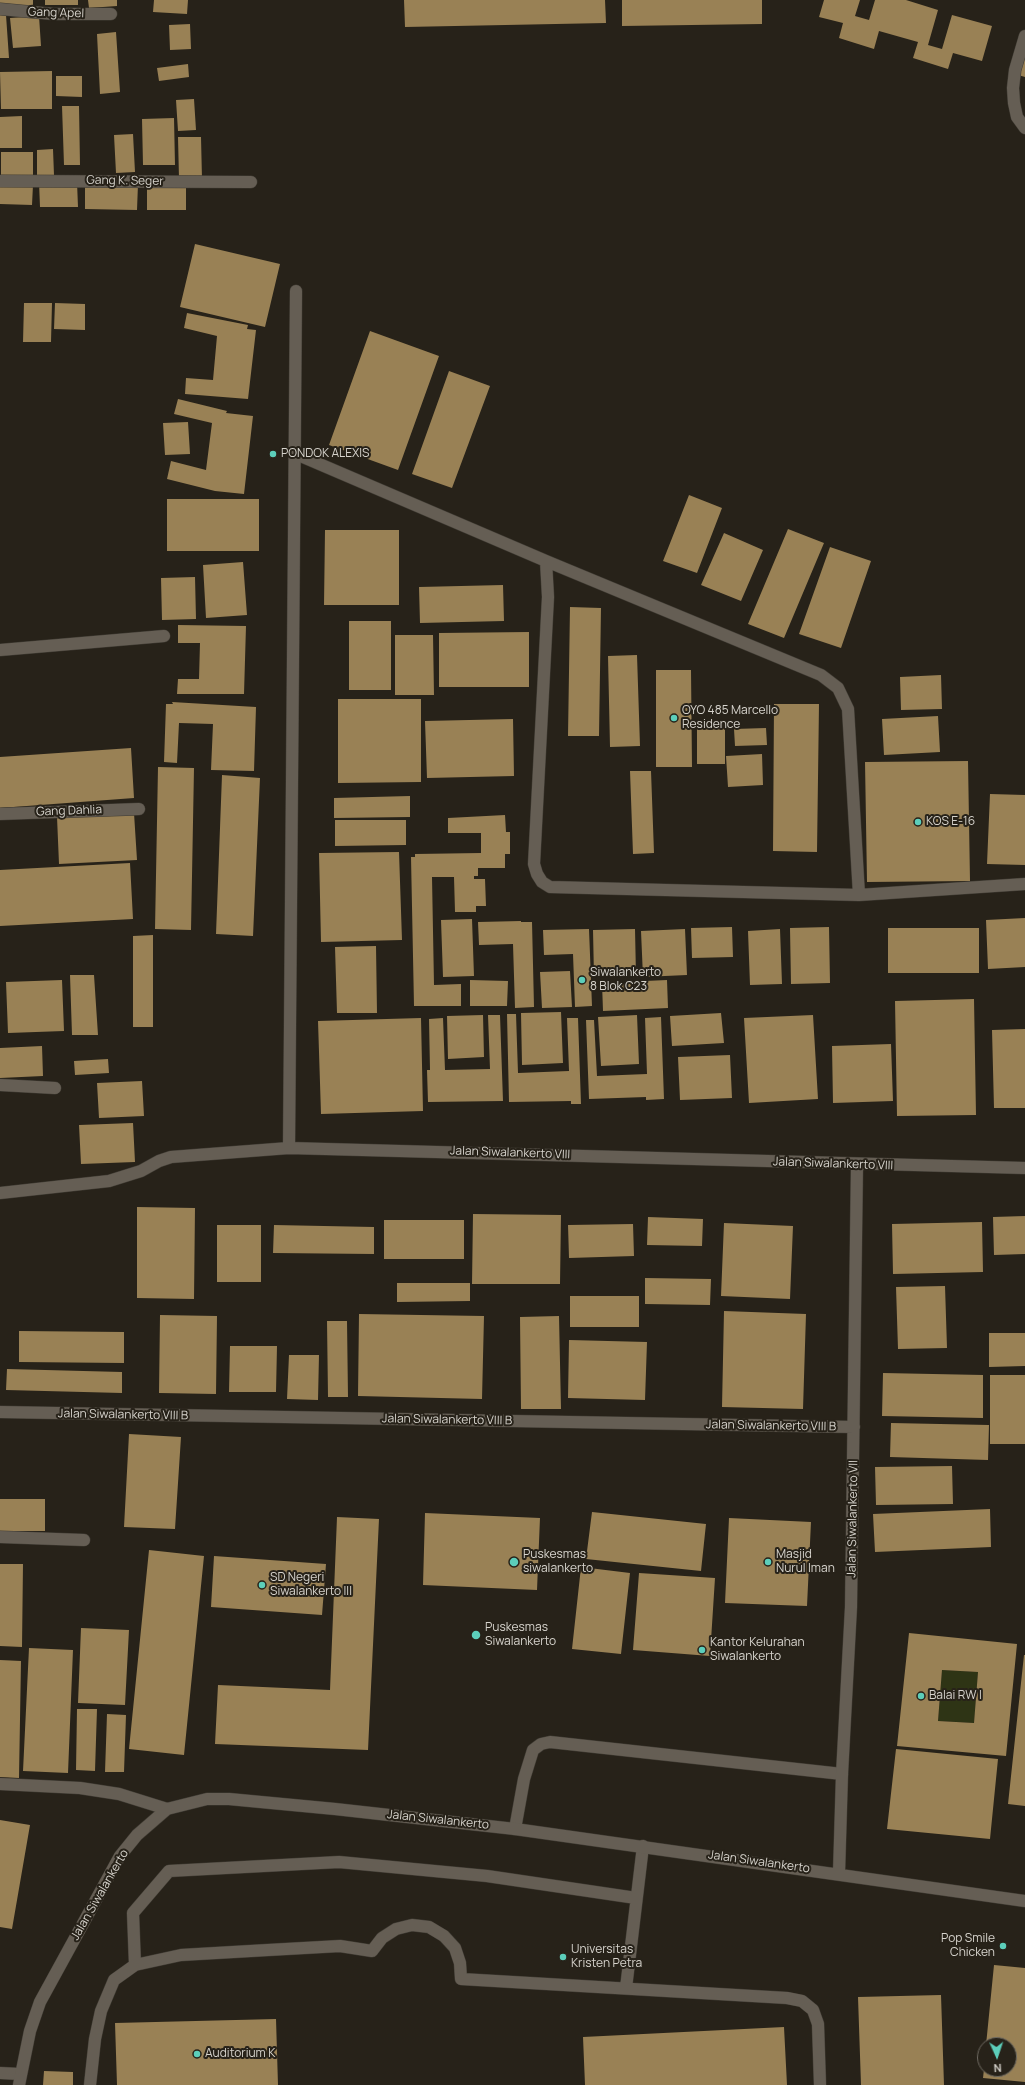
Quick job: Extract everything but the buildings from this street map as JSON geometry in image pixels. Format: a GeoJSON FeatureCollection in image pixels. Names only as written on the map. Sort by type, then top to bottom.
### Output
{"type":"FeatureCollection","features":[{"type":"Feature","properties":{"kind":"street","name":"Gang Apel"},"geometry":{"type":"LineString","coordinates":[[0,9],[53,14],[111,14]]}},
{"type":"Feature","properties":{"kind":"street"},"geometry":{"type":"LineString","coordinates":[[1025,36],[1015,70],[1013,88],[1017,117],[1025,128]]}},
{"type":"Feature","properties":{"kind":"street","name":"Gang K. Seger"},"geometry":{"type":"LineString","coordinates":[[0,181],[251,182]]}},
{"type":"Feature","properties":{"kind":"street"},"geometry":{"type":"LineString","coordinates":[[289,1148],[296,454],[296,291]]}},
{"type":"Feature","properties":{"kind":"street"},"geometry":{"type":"LineString","coordinates":[[296,454],[546,561],[820,674],[838,688],[848,709],[859,895]]}},
{"type":"Feature","properties":{"kind":"street"},"geometry":{"type":"LineString","coordinates":[[546,561],[548,597],[534,864],[537,874],[542,882],[550,887],[558,888],[859,895],[1025,884]]}},
{"type":"Feature","properties":{"kind":"street"},"geometry":{"type":"LineString","coordinates":[[0,650],[164,636]]}},
{"type":"Feature","properties":{"kind":"street","name":"Gang Dahlia"},"geometry":{"type":"LineString","coordinates":[[0,814],[139,808]]}},
{"type":"Feature","properties":{"kind":"street"},"geometry":{"type":"LineString","coordinates":[[0,1085],[55,1088]]}},
{"type":"Feature","properties":{"kind":"street","name":"Jalan Siwalankerto VIII"},"geometry":{"type":"LineString","coordinates":[[0,1193],[109,1181],[134,1174],[158,1161],[171,1157],[289,1148],[857,1165],[1025,1168]]}},
{"type":"Feature","properties":{"kind":"street","name":"Jalan Siwalankerto VII"},"geometry":{"type":"LineString","coordinates":[[839,1874],[842,1774],[851,1607],[857,1165]]}},
{"type":"Feature","properties":{"kind":"street","name":"Jalan Siwalankerto VIII B"},"geometry":{"type":"LineString","coordinates":[[0,1412],[854,1428]]}},
{"type":"Feature","properties":{"kind":"street"},"geometry":{"type":"LineString","coordinates":[[0,1536],[84,1540]]}},
{"type":"Feature","properties":{"kind":"street"},"geometry":{"type":"LineString","coordinates":[[515,1829],[524,1779],[533,1750],[541,1744],[550,1742],[842,1774]]}},
{"type":"Feature","properties":{"kind":"street"},"geometry":{"type":"LineString","coordinates":[[0,1784],[80,1788],[119,1794],[167,1809]]}},
{"type":"Feature","properties":{"kind":"street","name":"Jalan Siwalankerto"},"geometry":{"type":"LineString","coordinates":[[20,2080],[30,2031],[40,2002],[120,1856],[137,1835],[167,1809],[207,1799],[229,1799],[335,1809],[515,1829],[1025,1901]]}},
{"type":"Feature","properties":{"kind":"street"},"geometry":{"type":"LineString","coordinates":[[626,1988],[643,1846]]}},
{"type":"Feature","properties":{"kind":"street"},"geometry":{"type":"LineString","coordinates":[[135,1965],[132,1913],[169,1871],[339,1862],[487,1876],[636,1898]]}},
{"type":"Feature","properties":{"kind":"street"},"geometry":{"type":"LineString","coordinates":[[90,2085],[95,2039],[101,2011],[114,1980],[135,1965],[181,1955],[340,1946],[372,1951],[382,1938],[396,1929],[412,1925],[429,1927],[444,1936],[455,1948],[460,1963],[461,1979],[787,1998],[802,2001],[813,2010],[818,2024],[820,2085]]}},
{"type":"Feature","properties":{"kind":"street"},"geometry":{"type":"LineString","coordinates":[[0,2073],[20,2080]]}},
{"type":"Feature","properties":{"kind":"green space"},"geometry":{"type":"Polygon","coordinates":[[[942,1670],[978,1672],[974,1723],[938,1721],[942,1670]]]}},
{"type":"Feature","properties":{"kind":"place","name":"PONDOK ALEXIS"},"geometry":{"type":"Point","coordinates":[273,454]}},
{"type":"Feature","properties":{"kind":"place","name":"OYO 485 Marcello Residence"},"geometry":{"type":"Point","coordinates":[674,718]}},
{"type":"Feature","properties":{"kind":"place","name":"KOS E-16"},"geometry":{"type":"Point","coordinates":[918,822]}},
{"type":"Feature","properties":{"kind":"place","name":"Siwalankerto 8 Blok C23"},"geometry":{"type":"Point","coordinates":[582,980]}},
{"type":"Feature","properties":{"kind":"place","name":"Puskesmas siwalankerto"},"geometry":{"type":"Point","coordinates":[514,1562]}},
{"type":"Feature","properties":{"kind":"place","name":"Masjid Nurul Iman"},"geometry":{"type":"Point","coordinates":[768,1562]}},
{"type":"Feature","properties":{"kind":"place","name":"SD Negeri Siwalankerto III"},"geometry":{"type":"Point","coordinates":[262,1585]}},
{"type":"Feature","properties":{"kind":"place","name":"Puskesmas Siwalankerto"},"geometry":{"type":"Point","coordinates":[476,1635]}},
{"type":"Feature","properties":{"kind":"place","name":"Kantor Kelurahan Siwalankerto"},"geometry":{"type":"Point","coordinates":[702,1650]}},
{"type":"Feature","properties":{"kind":"place","name":"Balai RW I"},"geometry":{"type":"Point","coordinates":[921,1696]}},
{"type":"Feature","properties":{"kind":"place","name":"Pop Smile Chicken"},"geometry":{"type":"Point","coordinates":[1003,1946]}},
{"type":"Feature","properties":{"kind":"place","name":"Universitas Kristen Petra"},"geometry":{"type":"Point","coordinates":[563,1957]}},
{"type":"Feature","properties":{"kind":"place","name":"Auditorium K"},"geometry":{"type":"Point","coordinates":[197,2054]}}]}
